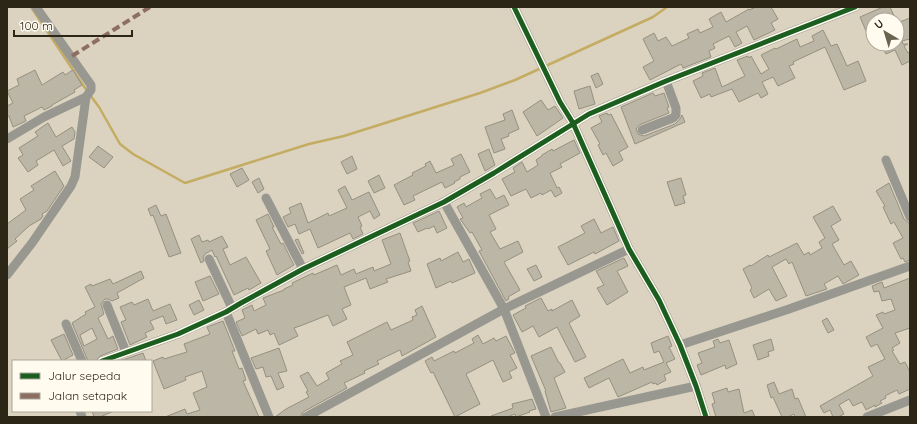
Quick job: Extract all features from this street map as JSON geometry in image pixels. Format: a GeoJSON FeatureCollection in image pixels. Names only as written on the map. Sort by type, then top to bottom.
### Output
{"type":"FeatureCollection","features":[{"type":"Feature","properties":{"kind":"street"},"geometry":{"type":"LineString","coordinates":[[7,275],[32,243],[72,186],[75,177],[88,94],[91,85],[36,7]]}},
{"type":"Feature","properties":{"kind":"street"},"geometry":{"type":"LineString","coordinates":[[514,7],[539,55],[560,102],[573,123],[629,249],[659,300],[680,345],[706,417]]}},
{"type":"Feature","properties":{"kind":"street"},"geometry":{"type":"LineString","coordinates":[[105,360],[178,334],[229,310],[303,269],[444,202],[589,114],[666,81],[855,7]]}},
{"type":"Feature","properties":{"kind":"street"},"geometry":{"type":"LineString","coordinates":[[642,130],[673,118],[676,115],[676,108],[666,81]]}},
{"type":"Feature","properties":{"kind":"street"},"geometry":{"type":"LineString","coordinates":[[7,140],[44,117],[88,94]]}},
{"type":"Feature","properties":{"kind":"street"},"geometry":{"type":"LineString","coordinates":[[886,160],[910,217]]}},
{"type":"Feature","properties":{"kind":"street"},"geometry":{"type":"LineString","coordinates":[[266,198],[303,269]]}},
{"type":"Feature","properties":{"kind":"street"},"geometry":{"type":"LineString","coordinates":[[444,202],[504,309],[546,417]]}},
{"type":"Feature","properties":{"kind":"street"},"geometry":{"type":"LineString","coordinates":[[306,417],[504,309],[629,249]]}},
{"type":"Feature","properties":{"kind":"street"},"geometry":{"type":"LineString","coordinates":[[209,259],[269,417]]}},
{"type":"Feature","properties":{"kind":"street"},"geometry":{"type":"LineString","coordinates":[[680,345],[789,309],[910,266]]}},
{"type":"Feature","properties":{"kind":"street"},"geometry":{"type":"LineString","coordinates":[[107,305],[126,352]]}},
{"type":"Feature","properties":{"kind":"street"},"geometry":{"type":"LineString","coordinates":[[66,324],[82,360]]}},
{"type":"Feature","properties":{"kind":"street"},"geometry":{"type":"LineString","coordinates":[[555,417],[696,386]]}},
{"type":"Feature","properties":{"kind":"street"},"geometry":{"type":"LineString","coordinates":[[867,417],[910,400]]}},
{"type":"Feature","properties":{"kind":"building"},"geometry":{"type":"Polygon","coordinates":[[[756,7],[771,7],[778,19],[771,23],[775,30],[754,40],[747,26],[736,32],[742,43],[735,47],[729,36],[713,44],[715,48],[709,51],[711,57],[683,68],[681,64],[650,80],[643,67],[654,61],[643,39],[654,33],[658,41],[666,37],[672,46],[689,38],[687,34],[698,29],[700,33],[713,27],[709,19],[721,12],[726,22],[749,9],[756,7]]]}},
{"type":"Feature","properties":{"kind":"building"},"geometry":{"type":"Polygon","coordinates":[[[883,7],[890,7],[892,12],[872,12],[883,7]]]}},
{"type":"Feature","properties":{"kind":"building"},"geometry":{"type":"Polygon","coordinates":[[[865,15],[865,29],[860,17],[865,15]]]}},
{"type":"Feature","properties":{"kind":"building"},"geometry":{"type":"Polygon","coordinates":[[[910,18],[910,39],[905,40],[905,20],[910,18]]]}},
{"type":"Feature","properties":{"kind":"building"},"geometry":{"type":"Polygon","coordinates":[[[823,30],[831,46],[837,44],[847,66],[858,61],[866,81],[844,90],[825,47],[793,62],[794,64],[789,66],[795,78],[778,86],[773,77],[762,82],[768,94],[761,98],[758,93],[739,102],[732,89],[711,97],[710,94],[701,98],[693,81],[703,76],[702,73],[715,68],[722,87],[745,76],[737,60],[748,56],[749,58],[751,56],[761,74],[769,69],[761,55],[797,39],[800,47],[814,41],[812,36],[823,30]]]}},
{"type":"Feature","properties":{"kind":"building"},"geometry":{"type":"Polygon","coordinates":[[[905,48],[908,53],[910,52],[910,61],[902,65],[896,52],[905,52],[905,48]]]}},
{"type":"Feature","properties":{"kind":"building"},"geometry":{"type":"Polygon","coordinates":[[[35,70],[42,85],[63,72],[65,75],[73,70],[82,85],[74,90],[75,92],[52,106],[44,110],[42,107],[24,116],[26,121],[13,127],[9,116],[7,116],[7,106],[13,103],[7,91],[19,85],[17,79],[35,70]]]}},
{"type":"Feature","properties":{"kind":"building"},"geometry":{"type":"Polygon","coordinates":[[[598,73],[603,84],[596,88],[591,76],[598,73]]]}},
{"type":"Feature","properties":{"kind":"building"},"geometry":{"type":"Polygon","coordinates":[[[590,86],[595,104],[579,109],[574,91],[590,86]]]}},
{"type":"Feature","properties":{"kind":"building"},"geometry":{"type":"Polygon","coordinates":[[[653,93],[655,96],[664,93],[669,107],[667,108],[669,113],[639,125],[636,129],[638,134],[644,136],[675,124],[682,115],[685,122],[635,144],[621,107],[653,93]]]}},
{"type":"Feature","properties":{"kind":"building"},"geometry":{"type":"Polygon","coordinates":[[[541,100],[548,110],[555,106],[563,118],[537,136],[523,112],[541,100]]]}},
{"type":"Feature","properties":{"kind":"building"},"geometry":{"type":"Polygon","coordinates":[[[512,110],[519,129],[508,134],[509,136],[501,139],[505,149],[494,153],[485,127],[505,120],[503,114],[512,110]]]}},
{"type":"Feature","properties":{"kind":"building"},"geometry":{"type":"Polygon","coordinates":[[[607,113],[608,115],[611,114],[628,147],[619,152],[623,160],[613,166],[606,153],[603,155],[598,145],[600,144],[591,128],[602,122],[599,116],[607,113]]]}},
{"type":"Feature","properties":{"kind":"building"},"geometry":{"type":"Polygon","coordinates":[[[48,123],[56,137],[72,127],[75,132],[74,139],[62,146],[71,161],[63,166],[54,150],[36,161],[38,165],[28,172],[18,158],[23,155],[19,148],[38,136],[35,132],[48,123]]]}},
{"type":"Feature","properties":{"kind":"building"},"geometry":{"type":"Polygon","coordinates":[[[574,140],[580,153],[560,164],[562,167],[550,173],[557,188],[559,187],[562,193],[555,197],[551,190],[542,195],[541,193],[531,198],[526,189],[511,196],[502,179],[515,172],[513,168],[522,162],[527,172],[538,165],[536,160],[542,155],[574,140]]]}},
{"type":"Feature","properties":{"kind":"building"},"geometry":{"type":"Polygon","coordinates":[[[98,146],[113,157],[104,168],[89,157],[98,146]]]}},
{"type":"Feature","properties":{"kind":"building"},"geometry":{"type":"Polygon","coordinates":[[[489,149],[495,165],[485,171],[478,154],[489,149]]]}},
{"type":"Feature","properties":{"kind":"building"},"geometry":{"type":"Polygon","coordinates":[[[461,154],[470,172],[445,188],[442,182],[413,196],[415,200],[404,205],[394,185],[413,175],[412,173],[426,166],[425,164],[430,161],[436,173],[454,165],[451,159],[461,154]]]}},
{"type":"Feature","properties":{"kind":"building"},"geometry":{"type":"Polygon","coordinates":[[[352,156],[357,169],[347,174],[341,162],[352,156]]]}},
{"type":"Feature","properties":{"kind":"building"},"geometry":{"type":"Polygon","coordinates":[[[242,168],[249,180],[237,187],[230,174],[242,168]]]}},
{"type":"Feature","properties":{"kind":"building"},"geometry":{"type":"Polygon","coordinates":[[[55,171],[64,186],[47,211],[42,214],[43,216],[41,219],[29,226],[15,239],[17,241],[7,249],[7,224],[26,210],[20,199],[34,190],[31,186],[55,171]]]}},
{"type":"Feature","properties":{"kind":"building"},"geometry":{"type":"Polygon","coordinates":[[[379,175],[385,188],[374,193],[368,181],[379,175]]]}},
{"type":"Feature","properties":{"kind":"building"},"geometry":{"type":"Polygon","coordinates":[[[259,178],[264,189],[258,193],[252,182],[259,178]]]}},
{"type":"Feature","properties":{"kind":"building"},"geometry":{"type":"Polygon","coordinates":[[[681,178],[686,195],[683,196],[685,203],[675,206],[667,182],[681,178]]]}},
{"type":"Feature","properties":{"kind":"building"},"geometry":{"type":"Polygon","coordinates":[[[889,183],[904,219],[910,224],[910,260],[905,262],[903,258],[901,259],[893,243],[903,238],[894,222],[891,224],[883,207],[885,206],[876,191],[889,183]]]}},
{"type":"Feature","properties":{"kind":"building"},"geometry":{"type":"Polygon","coordinates":[[[345,186],[352,200],[369,192],[380,215],[374,219],[370,211],[358,217],[362,226],[360,227],[363,234],[353,239],[350,233],[318,248],[310,229],[299,234],[295,224],[288,227],[283,217],[291,213],[289,208],[301,203],[308,223],[328,213],[329,216],[347,208],[338,190],[345,186]]]}},
{"type":"Feature","properties":{"kind":"building"},"geometry":{"type":"Polygon","coordinates":[[[490,189],[496,199],[504,195],[509,205],[489,215],[496,229],[490,232],[500,249],[518,241],[523,252],[504,262],[520,290],[508,297],[509,299],[506,301],[479,251],[482,250],[472,232],[470,233],[460,219],[463,218],[457,207],[464,203],[466,207],[482,198],[480,194],[490,189]]]}},
{"type":"Feature","properties":{"kind":"building"},"geometry":{"type":"Polygon","coordinates":[[[156,205],[161,216],[166,214],[181,253],[169,257],[153,215],[151,216],[148,209],[156,205]]]}},
{"type":"Feature","properties":{"kind":"building"},"geometry":{"type":"Polygon","coordinates":[[[833,206],[841,220],[831,226],[839,240],[832,244],[844,265],[851,261],[859,275],[843,284],[838,276],[824,284],[827,289],[806,296],[792,262],[789,264],[786,259],[772,267],[787,296],[776,301],[769,289],[754,298],[750,290],[752,288],[743,269],[750,265],[751,266],[768,255],[769,257],[797,243],[804,255],[809,252],[810,255],[822,248],[819,242],[825,238],[813,217],[833,206]]]}},
{"type":"Feature","properties":{"kind":"building"},"geometry":{"type":"Polygon","coordinates":[[[439,211],[447,228],[437,233],[434,226],[418,232],[413,223],[439,211]]]}},
{"type":"Feature","properties":{"kind":"building"},"geometry":{"type":"Polygon","coordinates":[[[268,214],[274,227],[272,227],[281,244],[283,243],[294,265],[277,275],[266,251],[270,249],[256,220],[268,214]]]}},
{"type":"Feature","properties":{"kind":"building"},"geometry":{"type":"Polygon","coordinates":[[[594,219],[601,233],[613,227],[619,241],[595,254],[594,252],[568,265],[558,247],[585,233],[581,226],[594,219]]]}},
{"type":"Feature","properties":{"kind":"building"},"geometry":{"type":"Polygon","coordinates":[[[400,233],[410,261],[408,262],[411,271],[386,279],[388,282],[370,289],[366,278],[344,287],[351,305],[342,309],[347,319],[333,326],[328,315],[294,328],[298,336],[279,345],[274,333],[270,335],[268,330],[258,334],[256,329],[242,336],[236,322],[245,318],[242,310],[252,305],[254,311],[266,305],[263,298],[284,290],[293,285],[292,283],[313,273],[314,275],[337,265],[341,275],[354,269],[356,274],[373,267],[374,271],[391,264],[382,240],[400,233]]]}},
{"type":"Feature","properties":{"kind":"building"},"geometry":{"type":"Polygon","coordinates":[[[199,235],[202,242],[208,240],[209,242],[222,236],[228,247],[223,249],[230,265],[246,257],[261,283],[249,290],[248,288],[234,295],[212,250],[205,254],[203,258],[204,261],[201,263],[191,239],[199,235]]]}},
{"type":"Feature","properties":{"kind":"building"},"geometry":{"type":"Polygon","coordinates":[[[298,239],[304,253],[302,254],[295,240],[298,239]]]}},
{"type":"Feature","properties":{"kind":"building"},"geometry":{"type":"Polygon","coordinates":[[[458,252],[463,262],[469,259],[475,273],[436,288],[427,264],[440,258],[441,261],[458,252]]]}},
{"type":"Feature","properties":{"kind":"building"},"geometry":{"type":"Polygon","coordinates":[[[624,258],[628,266],[617,271],[628,292],[607,305],[597,288],[604,285],[596,271],[624,258]]]}},
{"type":"Feature","properties":{"kind":"building"},"geometry":{"type":"Polygon","coordinates":[[[536,265],[542,277],[534,281],[527,269],[536,265]]]}},
{"type":"Feature","properties":{"kind":"building"},"geometry":{"type":"Polygon","coordinates":[[[141,271],[144,278],[117,293],[119,298],[112,301],[105,299],[101,304],[104,314],[98,318],[108,339],[113,336],[118,349],[100,356],[97,360],[88,360],[72,323],[86,314],[85,312],[95,307],[85,287],[110,279],[113,284],[141,271]],[[92,328],[80,335],[84,346],[97,339],[92,328]]]}},
{"type":"Feature","properties":{"kind":"building"},"geometry":{"type":"Polygon","coordinates":[[[210,276],[219,294],[203,301],[195,282],[210,276]]]}},
{"type":"Feature","properties":{"kind":"building"},"geometry":{"type":"Polygon","coordinates":[[[910,278],[910,328],[895,333],[900,343],[892,348],[894,350],[892,351],[900,364],[905,362],[910,372],[910,389],[899,394],[897,390],[885,396],[886,398],[880,401],[882,403],[866,410],[862,402],[853,406],[849,399],[839,405],[844,414],[838,417],[833,417],[830,410],[824,413],[820,406],[873,376],[868,367],[885,359],[877,344],[871,347],[866,337],[883,328],[876,315],[895,310],[891,299],[882,301],[879,291],[874,292],[872,286],[882,282],[884,288],[910,278]]]}},
{"type":"Feature","properties":{"kind":"building"},"geometry":{"type":"Polygon","coordinates":[[[541,298],[548,311],[552,309],[552,311],[572,300],[580,316],[569,323],[586,357],[575,362],[557,327],[539,337],[533,326],[522,332],[513,315],[526,308],[525,306],[541,298]]]}},
{"type":"Feature","properties":{"kind":"building"},"geometry":{"type":"Polygon","coordinates":[[[148,299],[153,311],[170,304],[177,320],[166,324],[163,316],[150,321],[154,329],[145,333],[147,337],[130,345],[121,322],[126,320],[120,307],[132,302],[134,305],[148,299]]]}},
{"type":"Feature","properties":{"kind":"building"},"geometry":{"type":"Polygon","coordinates":[[[199,300],[204,310],[194,315],[189,305],[199,300]]]}},
{"type":"Feature","properties":{"kind":"building"},"geometry":{"type":"Polygon","coordinates":[[[422,306],[436,337],[402,356],[400,350],[377,361],[379,364],[364,371],[365,373],[344,383],[347,388],[303,412],[300,417],[275,417],[286,409],[309,397],[306,392],[308,391],[300,376],[308,372],[317,386],[329,379],[326,373],[342,364],[340,361],[353,355],[347,342],[387,322],[391,330],[413,320],[412,317],[417,315],[415,310],[422,306]]]}},
{"type":"Feature","properties":{"kind":"building"},"geometry":{"type":"Polygon","coordinates":[[[827,318],[834,330],[828,333],[822,321],[827,318]]]}},
{"type":"Feature","properties":{"kind":"building"},"geometry":{"type":"Polygon","coordinates":[[[223,321],[235,351],[232,351],[239,369],[242,368],[246,380],[243,381],[259,417],[165,417],[185,409],[187,414],[200,410],[193,393],[207,387],[202,371],[185,377],[186,380],[164,389],[153,361],[163,357],[164,359],[187,352],[184,344],[210,334],[207,327],[223,321]]]}},
{"type":"Feature","properties":{"kind":"building"},"geometry":{"type":"Polygon","coordinates":[[[64,334],[73,355],[61,360],[51,340],[64,334]]]}},
{"type":"Feature","properties":{"kind":"building"},"geometry":{"type":"Polygon","coordinates":[[[478,335],[483,344],[494,338],[496,341],[506,336],[515,353],[510,355],[517,368],[509,372],[512,378],[503,382],[493,360],[466,374],[480,404],[455,417],[433,372],[431,373],[425,361],[432,357],[434,361],[454,351],[455,353],[474,343],[472,339],[478,335]]]}},
{"type":"Feature","properties":{"kind":"building"},"geometry":{"type":"Polygon","coordinates":[[[668,336],[672,346],[669,347],[675,359],[666,363],[671,372],[664,375],[666,380],[657,385],[656,383],[653,384],[652,382],[618,397],[609,378],[589,388],[584,378],[623,359],[630,373],[643,367],[644,370],[664,362],[659,351],[654,353],[651,343],[668,336]]]}},
{"type":"Feature","properties":{"kind":"building"},"geometry":{"type":"Polygon","coordinates":[[[718,339],[720,343],[729,340],[737,364],[726,369],[725,365],[701,375],[697,365],[702,363],[698,353],[715,347],[713,341],[718,339]]]}},
{"type":"Feature","properties":{"kind":"building"},"geometry":{"type":"Polygon","coordinates":[[[771,339],[774,350],[768,352],[769,356],[758,360],[753,345],[771,339]]]}},
{"type":"Feature","properties":{"kind":"building"},"geometry":{"type":"Polygon","coordinates":[[[551,347],[565,372],[554,378],[566,408],[551,412],[546,391],[531,356],[551,347]]]}},
{"type":"Feature","properties":{"kind":"building"},"geometry":{"type":"Polygon","coordinates":[[[279,348],[287,371],[278,373],[284,387],[277,390],[271,376],[266,377],[263,367],[256,369],[251,358],[279,348]]]}},
{"type":"Feature","properties":{"kind":"building"},"geometry":{"type":"Polygon","coordinates":[[[143,353],[146,360],[123,360],[143,353]]]}},
{"type":"Feature","properties":{"kind":"building"},"geometry":{"type":"Polygon","coordinates":[[[774,382],[779,394],[792,389],[795,399],[798,398],[806,417],[795,417],[794,414],[788,417],[782,417],[773,397],[771,398],[767,385],[774,382]]]}},
{"type":"Feature","properties":{"kind":"building"},"geometry":{"type":"Polygon","coordinates":[[[727,388],[728,392],[739,389],[744,413],[752,410],[755,417],[716,417],[712,404],[715,403],[712,393],[727,388]]]}},
{"type":"Feature","properties":{"kind":"building"},"geometry":{"type":"Polygon","coordinates":[[[532,399],[536,409],[529,411],[530,412],[516,417],[515,414],[507,417],[491,417],[513,408],[512,404],[532,399]]]}},
{"type":"Feature","properties":{"kind":"building"},"geometry":{"type":"Polygon","coordinates":[[[92,412],[112,412],[100,417],[94,417],[92,412]]]}},
{"type":"Feature","properties":{"kind":"waterway"},"geometry":{"type":"LineString","coordinates":[[31,7],[87,91]]}},
{"type":"Feature","properties":{"kind":"waterway"},"geometry":{"type":"LineString","coordinates":[[90,95],[99,107],[120,144],[133,154],[185,183],[309,144],[344,136],[480,93],[515,80],[653,17],[667,7]]}},
{"type":"Feature","properties":{"kind":"marked path"},"geometry":{"type":"LineString","coordinates":[[72,56],[150,7]]}},
{"type":"Feature","properties":{"kind":"cycle path"},"geometry":{"type":"LineString","coordinates":[[514,7],[560,102],[573,123],[629,249],[659,300],[680,345],[706,417]]}},
{"type":"Feature","properties":{"kind":"cycle path"},"geometry":{"type":"LineString","coordinates":[[105,360],[178,334],[226,312],[303,269],[444,202],[589,114],[666,81],[855,7]]}}]}
